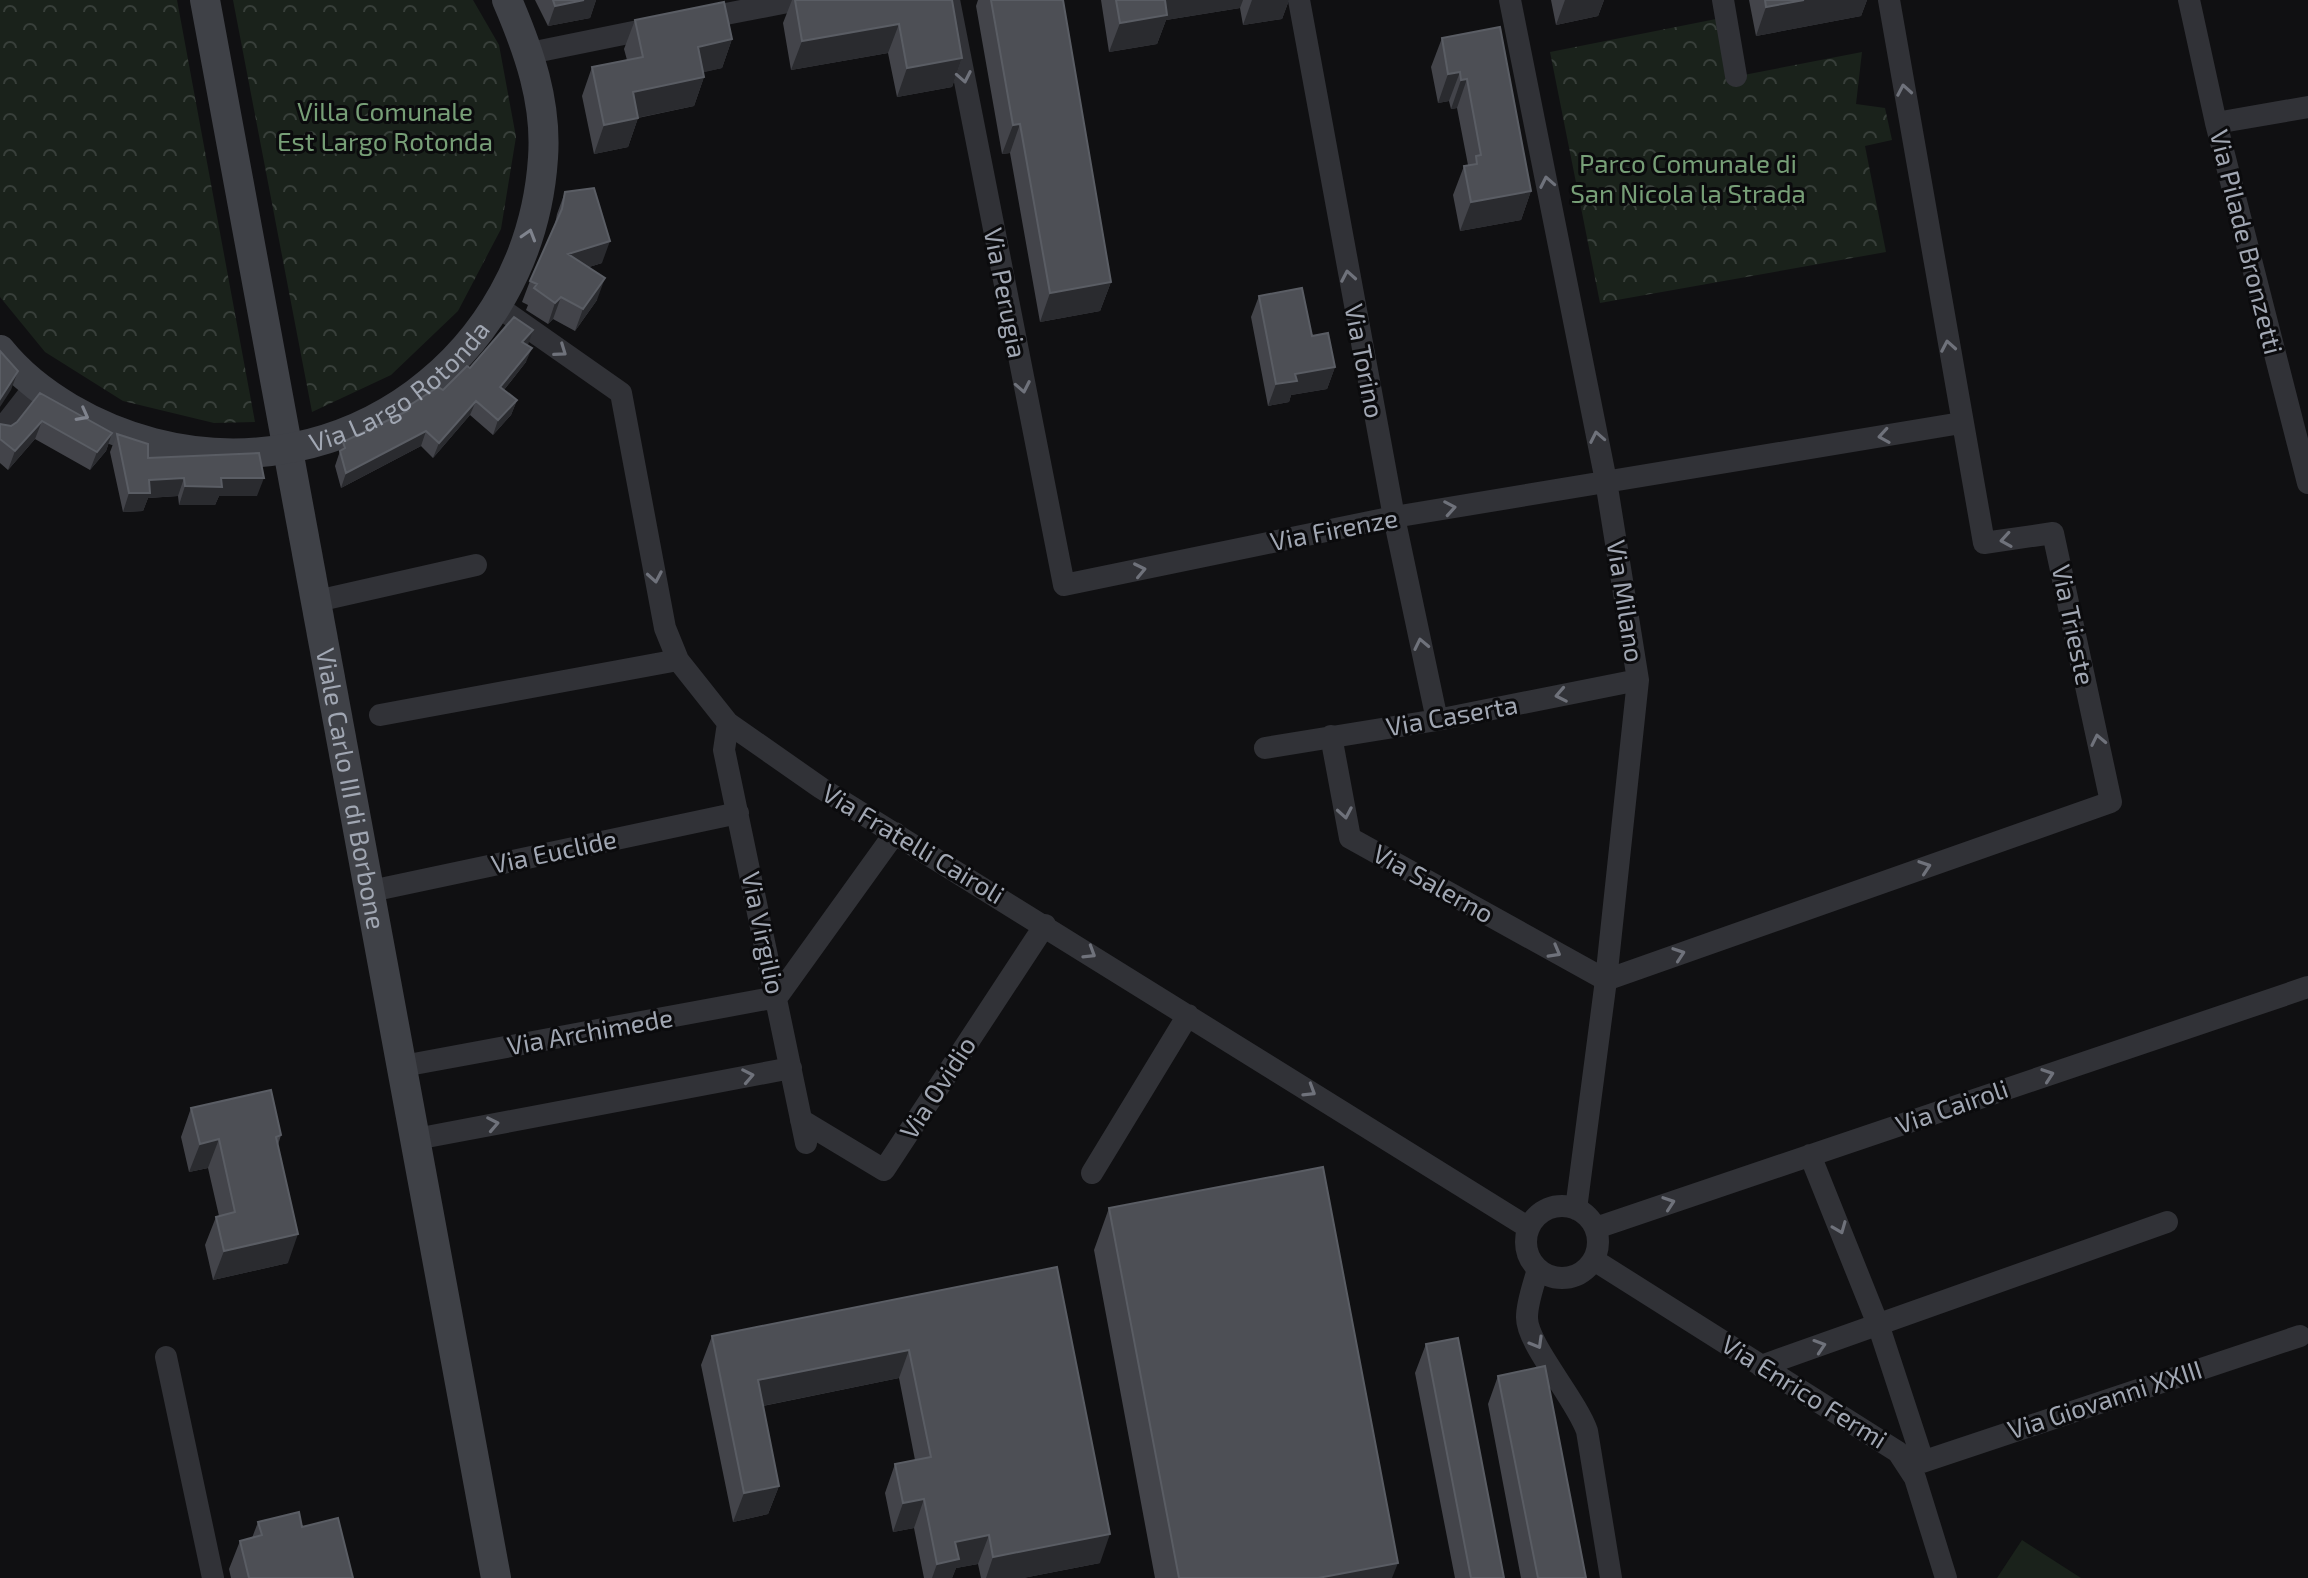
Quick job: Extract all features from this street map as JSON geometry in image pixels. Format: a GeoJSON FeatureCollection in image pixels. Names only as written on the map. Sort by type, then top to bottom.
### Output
{"type":"FeatureCollection","features":[{"type":"Feature","properties":{"kind":"main road","name":"Viale Carlo III di Borbone"},"geometry":{"type":"LineString","coordinates":[[205,0],[496,1578]]}},
{"type":"Feature","properties":{"kind":"main road","name":"Via Largo Rotonda"},"geometry":{"type":"LineString","coordinates":[[0,350],[36,385],[92,420],[129,437],[181,450],[234,454],[287,449],[343,433],[408,400],[462,352],[497,306],[521,259],[537,209],[543,157],[541,104],[530,53],[507,0]]}},
{"type":"Feature","properties":{"kind":"street"},"geometry":{"type":"LineString","coordinates":[[530,53],[798,0]]}},
{"type":"Feature","properties":{"kind":"street","name":"Via Perugia"},"geometry":{"type":"LineString","coordinates":[[949,0],[1064,585]]}},
{"type":"Feature","properties":{"kind":"street","name":"Via Torino"},"geometry":{"type":"LineString","coordinates":[[1299,0],[1394,517],[1437,720]]}},
{"type":"Feature","properties":{"kind":"street","name":"Via Milano"},"geometry":{"type":"LineString","coordinates":[[1510,0],[1606,481],[1638,680],[1606,980],[1576,1209]]}},
{"type":"Feature","properties":{"kind":"street"},"geometry":{"type":"LineString","coordinates":[[1723,0],[1736,76]]}},
{"type":"Feature","properties":{"kind":"street","name":"Via Trieste"},"geometry":{"type":"LineString","coordinates":[[1606,980],[2111,802],[2053,533],[1984,543],[1889,0]]}},
{"type":"Feature","properties":{"kind":"street","name":"Via Pilade Bronzetti"},"geometry":{"type":"LineString","coordinates":[[2189,0],[2216,123],[2302,440],[2308,483]]}},
{"type":"Feature","properties":{"kind":"street"},"geometry":{"type":"LineString","coordinates":[[2216,123],[2308,107]]}},
{"type":"Feature","properties":{"kind":"street","name":"Via Fratelli Cairoli"},"geometry":{"type":"LineString","coordinates":[[497,306],[621,393],[665,628],[678,660],[728,723],[821,788],[1529,1228]]}},
{"type":"Feature","properties":{"kind":"street"},"geometry":{"type":"LineString","coordinates":[[0,431],[36,385]]}},
{"type":"Feature","properties":{"kind":"street","name":"Via Firenze"},"geometry":{"type":"LineString","coordinates":[[1064,585],[1394,517],[1961,423]]}},
{"type":"Feature","properties":{"kind":"street"},"geometry":{"type":"LineString","coordinates":[[317,601],[476,565]]}},
{"type":"Feature","properties":{"kind":"street"},"geometry":{"type":"LineString","coordinates":[[380,715],[678,660]]}},
{"type":"Feature","properties":{"kind":"street","name":"Via Caserta"},"geometry":{"type":"LineString","coordinates":[[1265,748],[1437,720],[1638,680]]}},
{"type":"Feature","properties":{"kind":"street","name":"Via Virgilio"},"geometry":{"type":"LineString","coordinates":[[728,723],[724,750],[804,1132]]}},
{"type":"Feature","properties":{"kind":"street","name":"Via Salerno"},"geometry":{"type":"LineString","coordinates":[[1331,736],[1350,838],[1606,980]]}},
{"type":"Feature","properties":{"kind":"street","name":"Via Euclide"},"geometry":{"type":"LineString","coordinates":[[371,891],[738,813]]}},
{"type":"Feature","properties":{"kind":"street"},"geometry":{"type":"LineString","coordinates":[[777,997],[895,833]]}},
{"type":"Feature","properties":{"kind":"street","name":"Via Ovidio"},"geometry":{"type":"LineString","coordinates":[[804,1132],[884,1170],[1045,925]]}},
{"type":"Feature","properties":{"kind":"street","name":"Via Cairoli"},"geometry":{"type":"LineString","coordinates":[[1596,1228],[2308,987]]}},
{"type":"Feature","properties":{"kind":"street","name":"Via Archimede"},"geometry":{"type":"LineString","coordinates":[[403,1066],[777,997]]}},
{"type":"Feature","properties":{"kind":"street"},"geometry":{"type":"LineString","coordinates":[[1092,1173],[1188,1015]]}},
{"type":"Feature","properties":{"kind":"street"},"geometry":{"type":"LineString","coordinates":[[416,1139],[791,1068]]}},
{"type":"Feature","properties":{"kind":"street"},"geometry":{"type":"LineString","coordinates":[[1810,1155],[1879,1327],[1916,1463]]}},
{"type":"Feature","properties":{"kind":"street"},"geometry":{"type":"LineString","coordinates":[[1549,1209],[1576,1209],[1596,1228],[1599,1245],[1594,1260],[1585,1270],[1561,1279],[1538,1269],[1527,1250],[1529,1228],[1549,1209]]}},
{"type":"Feature","properties":{"kind":"street"},"geometry":{"type":"LineString","coordinates":[[1761,1366],[1879,1327],[2167,1222]]}},
{"type":"Feature","properties":{"kind":"street","name":"Via Enrico Fermi"},"geometry":{"type":"LineString","coordinates":[[1594,1260],[1916,1463],[1946,1578]]}},
{"type":"Feature","properties":{"kind":"street"},"geometry":{"type":"LineString","coordinates":[[1538,1269],[1526,1318],[1531,1338],[1580,1410],[1587,1431],[1611,1578]]}},
{"type":"Feature","properties":{"kind":"street","name":"Via Giovanni XXIII"},"geometry":{"type":"LineString","coordinates":[[1916,1463],[2300,1336]]}},
{"type":"Feature","properties":{"kind":"street"},"geometry":{"type":"LineString","coordinates":[[166,1357],[213,1578]]}},
{"type":"Feature","properties":{"kind":"green space"},"geometry":{"type":"Polygon","coordinates":[[[0,0],[177,0],[255,422],[214,423],[123,401],[45,352],[0,297],[0,0]]]}},
{"type":"Feature","properties":{"kind":"green space","name":"Villa Comunale Est Largo Rotonda"},"geometry":{"type":"Polygon","coordinates":[[[233,0],[473,0],[499,45],[516,137],[501,229],[458,311],[391,375],[312,412],[233,0]]]}},
{"type":"Feature","properties":{"kind":"green space","name":"Parco Comunale di San Nicola la Strada"},"geometry":{"type":"Polygon","coordinates":[[[1716,19],[1728,78],[1862,52],[1856,104],[1885,108],[1892,140],[1865,146],[1886,252],[1600,303],[1550,52],[1716,19]]]}},
{"type":"Feature","properties":{"kind":"green space"},"geometry":{"type":"Polygon","coordinates":[[[2022,1540],[2081,1578],[1997,1578],[2022,1540]]]}},
{"type":"Feature","properties":{"kind":"building"},"geometry":{"type":"Polygon","coordinates":[[[553,0],[584,0],[555,6],[553,0]]]}},
{"type":"Feature","properties":{"kind":"building"},"geometry":{"type":"Polygon","coordinates":[[[795,0],[952,0],[962,58],[907,68],[899,24],[802,41],[795,0]]]}},
{"type":"Feature","properties":{"kind":"building"},"geometry":{"type":"Polygon","coordinates":[[[991,0],[1063,0],[1111,282],[1050,293],[1020,124],[1013,125],[991,0]]]}},
{"type":"Feature","properties":{"kind":"building"},"geometry":{"type":"Polygon","coordinates":[[[1116,0],[1165,0],[1167,15],[1120,23],[1116,0]]]}},
{"type":"Feature","properties":{"kind":"building"},"geometry":{"type":"Polygon","coordinates":[[[1765,0],[1804,0],[1766,7],[1765,0]]]}},
{"type":"Feature","properties":{"kind":"building"},"geometry":{"type":"Polygon","coordinates":[[[724,2],[732,39],[698,47],[704,77],[633,92],[638,118],[604,125],[592,67],[643,57],[635,20],[724,2]]]}},
{"type":"Feature","properties":{"kind":"building"},"geometry":{"type":"Polygon","coordinates":[[[1500,27],[1531,191],[1471,202],[1464,166],[1477,164],[1476,156],[1481,155],[1467,79],[1461,80],[1460,72],[1448,74],[1442,38],[1500,27]]]}},
{"type":"Feature","properties":{"kind":"building"},"geometry":{"type":"Polygon","coordinates":[[[594,188],[610,241],[568,254],[605,278],[583,309],[561,297],[555,303],[534,288],[537,284],[530,281],[562,209],[565,192],[594,188]]]}},
{"type":"Feature","properties":{"kind":"building"},"geometry":{"type":"Polygon","coordinates":[[[1302,288],[1312,336],[1328,333],[1335,367],[1295,374],[1297,381],[1276,384],[1259,296],[1302,288]]]}},
{"type":"Feature","properties":{"kind":"building"},"geometry":{"type":"Polygon","coordinates":[[[514,317],[533,330],[522,342],[532,348],[500,387],[517,400],[498,420],[476,401],[439,443],[426,431],[346,473],[340,451],[345,448],[343,442],[407,411],[404,409],[438,387],[443,390],[467,366],[470,368],[514,317]]]}},
{"type":"Feature","properties":{"kind":"building"},"geometry":{"type":"Polygon","coordinates":[[[0,351],[18,371],[0,399],[0,351]]]}},
{"type":"Feature","properties":{"kind":"building"},"geometry":{"type":"Polygon","coordinates":[[[40,393],[112,433],[97,452],[42,421],[15,451],[0,439],[0,424],[11,426],[17,422],[40,393]]]}},
{"type":"Feature","properties":{"kind":"building"},"geometry":{"type":"Polygon","coordinates":[[[117,434],[148,444],[148,458],[259,453],[264,478],[221,478],[222,487],[185,486],[184,478],[149,480],[150,493],[129,493],[117,434]]]}},
{"type":"Feature","properties":{"kind":"building"},"geometry":{"type":"Polygon","coordinates":[[[271,1090],[281,1135],[276,1137],[298,1234],[224,1251],[216,1217],[235,1212],[219,1139],[200,1144],[191,1108],[271,1090]]]}},
{"type":"Feature","properties":{"kind":"building"},"geometry":{"type":"Polygon","coordinates":[[[1323,1167],[1398,1563],[1318,1578],[1179,1578],[1109,1208],[1323,1167]]]}},
{"type":"Feature","properties":{"kind":"building"},"geometry":{"type":"Polygon","coordinates":[[[1057,1267],[1110,1534],[993,1557],[989,1535],[955,1542],[959,1559],[937,1564],[924,1499],[903,1503],[895,1464],[931,1457],[909,1350],[758,1380],[779,1486],[744,1493],[712,1336],[1057,1267]]]}},
{"type":"Feature","properties":{"kind":"building"},"geometry":{"type":"Polygon","coordinates":[[[1458,1338],[1504,1578],[1471,1578],[1426,1344],[1458,1338]]]}},
{"type":"Feature","properties":{"kind":"building"},"geometry":{"type":"Polygon","coordinates":[[[1545,1366],[1586,1578],[1538,1578],[1498,1376],[1545,1366]]]}},
{"type":"Feature","properties":{"kind":"building"},"geometry":{"type":"Polygon","coordinates":[[[299,1512],[302,1527],[338,1518],[353,1578],[249,1578],[240,1541],[262,1535],[258,1522],[299,1512]]]}}]}
